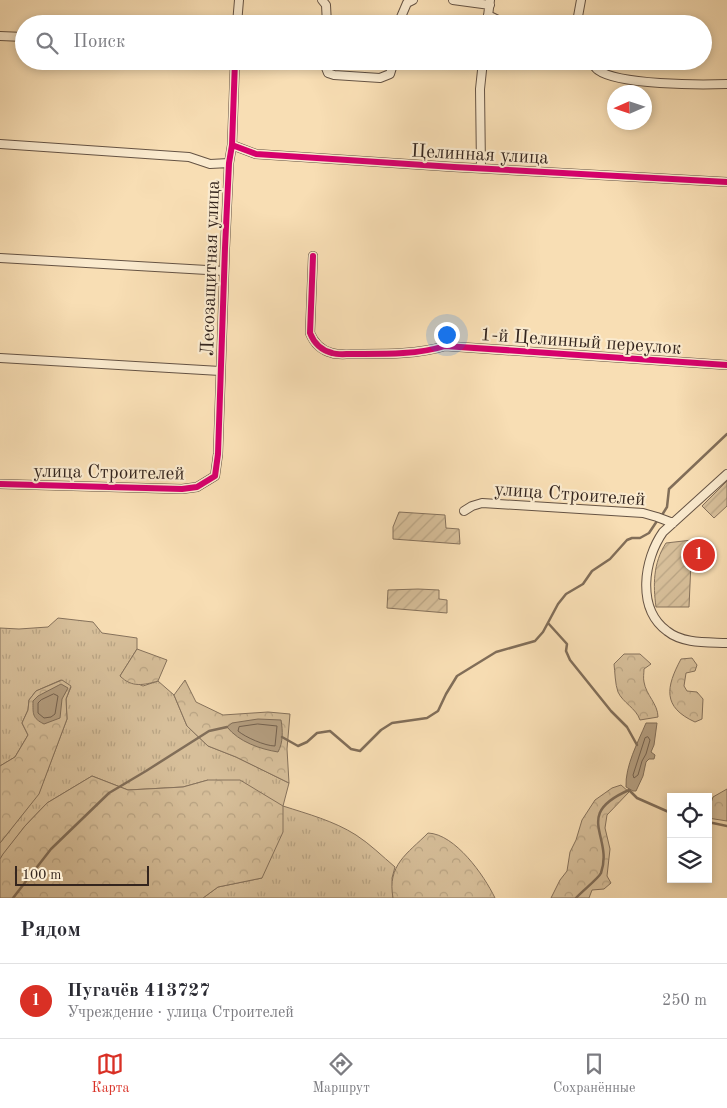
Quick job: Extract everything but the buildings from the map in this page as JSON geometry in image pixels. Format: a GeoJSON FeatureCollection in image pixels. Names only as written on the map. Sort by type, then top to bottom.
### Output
{"type":"FeatureCollection","features":[{"type":"Feature","properties":{"kind":"street"},"geometry":{"type":"LineString","coordinates":[[238,15],[239,0]]}},
{"type":"Feature","properties":{"kind":"street"},"geometry":{"type":"LineString","coordinates":[[322,0],[326,5],[327,15]]}},
{"type":"Feature","properties":{"kind":"street"},"geometry":{"type":"LineString","coordinates":[[402,15],[407,3],[413,0]]}},
{"type":"Feature","properties":{"kind":"street"},"geometry":{"type":"LineString","coordinates":[[452,0],[490,3],[488,15]]}},
{"type":"Feature","properties":{"kind":"street"},"geometry":{"type":"LineString","coordinates":[[578,15],[581,0]]}},
{"type":"Feature","properties":{"kind":"street"},"geometry":{"type":"LineString","coordinates":[[0,36],[15,37]]}},
{"type":"Feature","properties":{"kind":"street","name":"Лесозащитная улица"},"geometry":{"type":"LineString","coordinates":[[214,476],[218,454],[224,271],[235,70]]}},
{"type":"Feature","properties":{"kind":"street"},"geometry":{"type":"LineString","coordinates":[[328,70],[328,73],[334,75],[380,78],[390,74],[391,70]]}},
{"type":"Feature","properties":{"kind":"street"},"geometry":{"type":"LineString","coordinates":[[481,168],[480,89],[482,70]]}},
{"type":"Feature","properties":{"kind":"street"},"geometry":{"type":"LineString","coordinates":[[597,70],[613,78],[688,85],[727,84]]}},
{"type":"Feature","properties":{"kind":"street"},"geometry":{"type":"LineString","coordinates":[[0,144],[189,158],[210,164],[229,162]]}},
{"type":"Feature","properties":{"kind":"street","name":"Целинная улица"},"geometry":{"type":"LineString","coordinates":[[232,145],[256,154],[727,182]]}},
{"type":"Feature","properties":{"kind":"street","name":"1-й Целинный переулок"},"geometry":{"type":"LineString","coordinates":[[313,256],[310,333],[320,348],[333,354],[373,354],[432,350],[445,346],[727,365]]}},
{"type":"Feature","properties":{"kind":"street"},"geometry":{"type":"LineString","coordinates":[[0,258],[224,271]]}},
{"type":"Feature","properties":{"kind":"street"},"geometry":{"type":"LineString","coordinates":[[0,358],[220,371]]}},
{"type":"Feature","properties":{"kind":"street"},"geometry":{"type":"LineString","coordinates":[[727,474],[663,532],[655,543],[648,563],[647,584],[648,603],[655,618],[667,631],[683,639],[727,643]]}},
{"type":"Feature","properties":{"kind":"street","name":"улица Строителей"},"geometry":{"type":"LineString","coordinates":[[0,484],[182,489],[197,487],[214,476]]}},
{"type":"Feature","properties":{"kind":"street","name":"улица Строителей"},"geometry":{"type":"LineString","coordinates":[[464,511],[482,503],[643,513],[657,516],[673,523]]}},
{"type":"Feature","properties":{"kind":"green space"},"geometry":{"type":"Polygon","coordinates":[[[727,481],[727,506],[714,518],[702,506],[727,481]]]}},
{"type":"Feature","properties":{"kind":"green space"},"geometry":{"type":"Polygon","coordinates":[[[399,512],[445,515],[446,528],[459,529],[460,544],[393,539],[393,527],[399,512]]]}},
{"type":"Feature","properties":{"kind":"green space"},"geometry":{"type":"Polygon","coordinates":[[[692,540],[689,607],[656,607],[654,591],[656,566],[666,543],[692,540]]]}},
{"type":"Feature","properties":{"kind":"green space"},"geometry":{"type":"Polygon","coordinates":[[[388,590],[439,590],[439,599],[447,600],[447,613],[387,608],[388,590]]]}},
{"type":"Feature","properties":{"kind":"green space"},"geometry":{"type":"Polygon","coordinates":[[[58,618],[93,622],[102,633],[137,638],[137,649],[120,676],[143,686],[158,681],[174,695],[187,726],[208,746],[236,757],[289,783],[283,806],[339,826],[371,846],[395,867],[392,878],[393,898],[203,898],[218,887],[262,878],[208,780],[183,787],[128,790],[92,776],[47,803],[25,826],[0,859],[0,843],[39,793],[67,719],[66,699],[71,687],[61,680],[36,691],[29,700],[28,710],[22,723],[28,735],[15,757],[0,766],[0,628],[48,627],[58,618]]]}},
{"type":"Feature","properties":{"kind":"green space"},"geometry":{"type":"Polygon","coordinates":[[[137,649],[167,660],[158,681],[134,684],[120,676],[137,649]]]}},
{"type":"Feature","properties":{"kind":"green space"},"geometry":{"type":"Polygon","coordinates":[[[624,654],[640,654],[651,664],[644,669],[644,680],[645,687],[656,708],[658,717],[640,720],[636,712],[618,692],[614,664],[624,654]]]}},
{"type":"Feature","properties":{"kind":"green space"},"geometry":{"type":"Polygon","coordinates":[[[692,658],[697,665],[695,671],[686,673],[684,686],[687,691],[697,692],[703,699],[702,719],[695,722],[677,710],[672,703],[670,695],[672,679],[681,659],[692,658]]]}},
{"type":"Feature","properties":{"kind":"green space"},"geometry":{"type":"Polygon","coordinates":[[[62,680],[71,686],[66,699],[67,719],[39,794],[0,843],[0,766],[15,757],[28,735],[22,723],[28,710],[29,700],[36,691],[62,680]]]}},
{"type":"Feature","properties":{"kind":"green space"},"geometry":{"type":"Polygon","coordinates":[[[185,680],[196,702],[223,715],[268,712],[290,714],[287,749],[289,783],[236,757],[208,746],[187,726],[174,695],[185,680]]]}},
{"type":"Feature","properties":{"kind":"green space"},"geometry":{"type":"Polygon","coordinates":[[[92,776],[128,790],[183,787],[208,780],[240,780],[283,806],[283,832],[262,878],[218,887],[203,898],[0,898],[0,859],[3,854],[25,826],[47,803],[92,776]]]}},
{"type":"Feature","properties":{"kind":"green space"},"geometry":{"type":"Polygon","coordinates":[[[621,785],[629,792],[607,815],[605,828],[610,849],[607,876],[611,883],[604,889],[592,890],[589,898],[551,898],[567,871],[570,852],[582,820],[595,800],[612,788],[621,785]]]}},
{"type":"Feature","properties":{"kind":"green space"},"geometry":{"type":"Polygon","coordinates":[[[727,789],[727,821],[712,819],[713,797],[727,789]]]}},
{"type":"Feature","properties":{"kind":"green space"},"geometry":{"type":"Polygon","coordinates":[[[428,833],[448,840],[468,857],[484,878],[495,898],[393,898],[393,877],[396,868],[406,854],[428,833]]]}},
{"type":"Feature","properties":{"kind":"water"},"geometry":{"type":"Polygon","coordinates":[[[61,684],[68,688],[62,699],[60,718],[44,724],[37,720],[34,715],[33,701],[38,696],[61,684]]]}},
{"type":"Feature","properties":{"kind":"water"},"geometry":{"type":"Polygon","coordinates":[[[258,719],[281,720],[282,737],[278,752],[250,744],[238,737],[227,727],[232,723],[258,719]]]}},
{"type":"Feature","properties":{"kind":"water"},"geometry":{"type":"Polygon","coordinates":[[[646,723],[657,723],[654,745],[651,752],[655,755],[654,759],[649,759],[646,762],[643,776],[636,791],[633,791],[626,787],[626,779],[633,754],[646,723]]]}},
{"type":"Feature","properties":{"kind":"waterway"},"geometry":{"type":"LineString","coordinates":[[662,515],[667,507],[669,489],[727,434]]}},
{"type":"Feature","properties":{"kind":"waterway"},"geometry":{"type":"LineString","coordinates":[[282,737],[298,746],[307,742],[317,733],[330,731],[351,749],[360,751],[381,730],[392,723],[427,718],[438,711],[457,676],[496,652],[535,641],[543,632],[558,604],[566,594],[583,584],[592,571],[610,559],[627,540],[640,538],[649,533],[657,521]]}},
{"type":"Feature","properties":{"kind":"waterway"},"geometry":{"type":"LineString","coordinates":[[548,623],[567,644],[566,651],[570,660],[611,711],[627,727],[637,745]]}},
{"type":"Feature","properties":{"kind":"waterway"},"geometry":{"type":"LineString","coordinates":[[13,898],[51,849],[109,793],[209,731],[227,727]]}},
{"type":"Feature","properties":{"kind":"waterway"},"geometry":{"type":"LineString","coordinates":[[576,898],[601,873],[604,860],[598,827],[602,808],[612,799],[629,790],[637,798],[667,811]]}},
{"type":"Feature","properties":{"kind":"waterway"},"geometry":{"type":"LineString","coordinates":[[712,823],[727,826]]}},
{"type":"Feature","properties":{"kind":"cycle path"},"geometry":{"type":"LineString","coordinates":[[0,484],[182,489],[197,487],[215,476],[218,454],[225,248],[235,70]]}},
{"type":"Feature","properties":{"kind":"cycle path"},"geometry":{"type":"LineString","coordinates":[[232,145],[256,154],[727,182]]}},
{"type":"Feature","properties":{"kind":"cycle path"},"geometry":{"type":"LineString","coordinates":[[313,256],[310,333],[318,346],[334,354],[399,353],[445,346],[727,365]]}},
{"type":"Feature","properties":{"kind":"place","name":"Пугачёв 413727"},"geometry":{"type":"Point","coordinates":[699,555]}}]}
